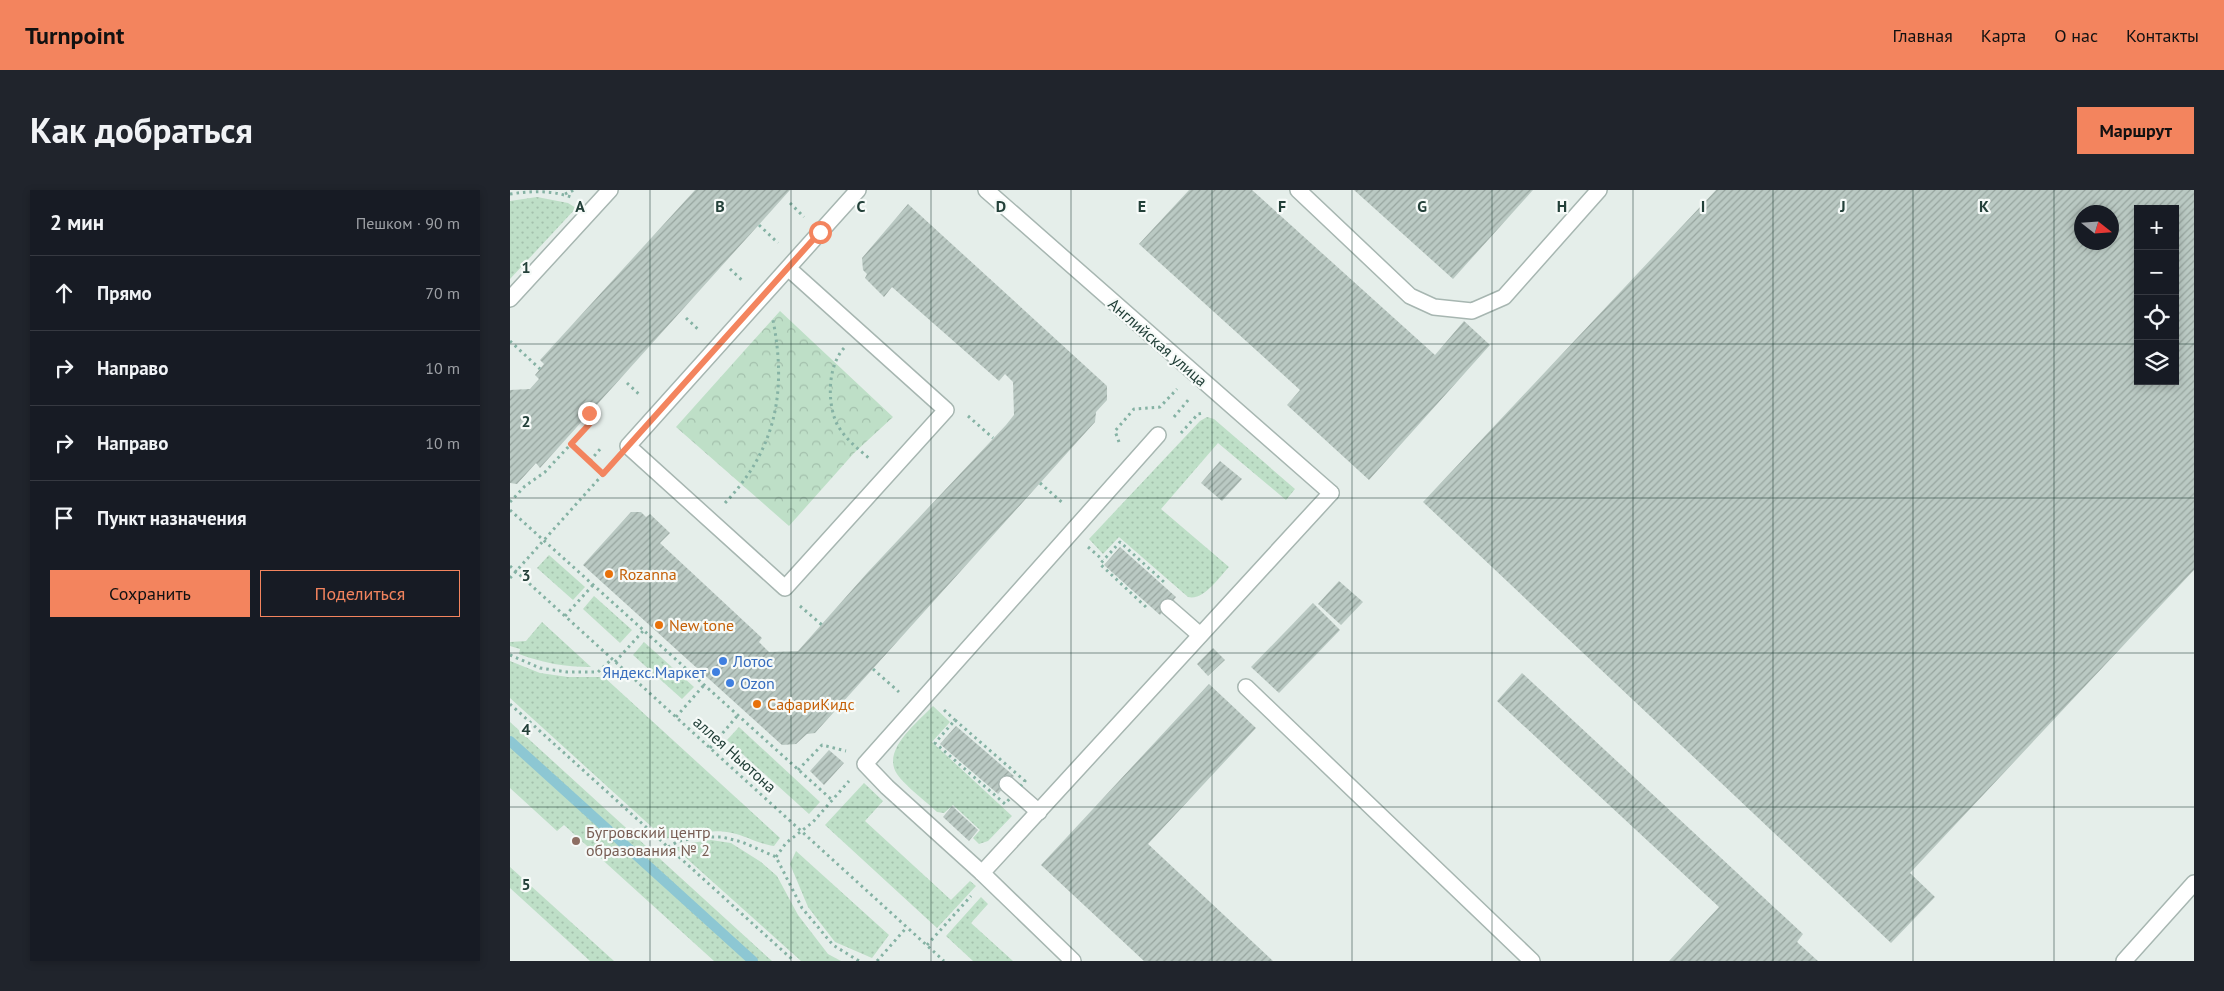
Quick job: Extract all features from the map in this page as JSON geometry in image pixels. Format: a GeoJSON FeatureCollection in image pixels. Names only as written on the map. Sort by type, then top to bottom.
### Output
{"type":"FeatureCollection","features":[{"type":"Feature","properties":{"kind":"street"},"geometry":{"type":"LineString","coordinates":[[510,299],[610,190]]}},
{"type":"Feature","properties":{"kind":"street"},"geometry":{"type":"LineString","coordinates":[[788,268],[946,410],[785,588],[628,446],[858,190]]}},
{"type":"Feature","properties":{"kind":"street","name":"Английская улица"},"geometry":{"type":"LineString","coordinates":[[986,190],[1331,493],[1200,635]]}},
{"type":"Feature","properties":{"kind":"street"},"geometry":{"type":"LineString","coordinates":[[1298,190],[1410,296],[1434,307],[1472,311],[1504,296],[1599,190]]}},
{"type":"Feature","properties":{"kind":"street"},"geometry":{"type":"LineString","coordinates":[[1073,961],[887,787],[865,764],[1158,435]]}},
{"type":"Feature","properties":{"kind":"street"},"geometry":{"type":"LineString","coordinates":[[984,876],[1039,812],[1200,635],[1169,608]]}},
{"type":"Feature","properties":{"kind":"street"},"geometry":{"type":"LineString","coordinates":[[1246,688],[1532,961]]}},
{"type":"Feature","properties":{"kind":"street"},"geometry":{"type":"LineString","coordinates":[[1011,787],[1039,812]]}},
{"type":"Feature","properties":{"kind":"street"},"geometry":{"type":"LineString","coordinates":[[2124,961],[2194,883]]}},
{"type":"Feature","properties":{"kind":"path"},"geometry":{"type":"LineString","coordinates":[[564,194],[574,190]]}},
{"type":"Feature","properties":{"kind":"path"},"geometry":{"type":"LineString","coordinates":[[510,194],[551,191],[580,201],[593,210]]}},
{"type":"Feature","properties":{"kind":"path"},"geometry":{"type":"LineString","coordinates":[[710,520],[740,487],[761,455],[776,406],[778,358],[771,314],[760,298],[730,269]]}},
{"type":"Feature","properties":{"kind":"path"},"geometry":{"type":"LineString","coordinates":[[859,331],[838,355],[831,381],[832,404],[836,423],[852,444],[888,474]]}},
{"type":"Feature","properties":{"kind":"path"},"geometry":{"type":"LineString","coordinates":[[510,341],[540,369]]}},
{"type":"Feature","properties":{"kind":"path"},"geometry":{"type":"LineString","coordinates":[[510,502],[525,486],[545,472],[595,418],[589,413]]}},
{"type":"Feature","properties":{"kind":"path"},"geometry":{"type":"LineString","coordinates":[[968,416],[993,438]]}},
{"type":"Feature","properties":{"kind":"path"},"geometry":{"type":"LineString","coordinates":[[571,444],[603,474]]}},
{"type":"Feature","properties":{"kind":"path"},"geometry":{"type":"LineString","coordinates":[[510,578],[628,446]]}},
{"type":"Feature","properties":{"kind":"path"},"geometry":{"type":"LineString","coordinates":[[590,461],[601,448]]}},
{"type":"Feature","properties":{"kind":"path"},"geometry":{"type":"LineString","coordinates":[[1040,483],[1068,509]]}},
{"type":"Feature","properties":{"kind":"path"},"geometry":{"type":"LineString","coordinates":[[510,510],[832,800]]}},
{"type":"Feature","properties":{"kind":"path"},"geometry":{"type":"LineString","coordinates":[[1120,542],[1180,597],[1169,608],[1160,620],[1100,564],[1120,542]]}},
{"type":"Feature","properties":{"kind":"path","name":"аллея Ньютона"},"geometry":{"type":"LineString","coordinates":[[510,566],[943,961]]}},
{"type":"Feature","properties":{"kind":"path"},"geometry":{"type":"LineString","coordinates":[[565,616],[593,585]]}},
{"type":"Feature","properties":{"kind":"path"},"geometry":{"type":"LineString","coordinates":[[797,604],[822,625]]}},
{"type":"Feature","properties":{"kind":"path"},"geometry":{"type":"LineString","coordinates":[[510,655],[540,668],[567,672],[598,672],[614,660],[644,630]]}},
{"type":"Feature","properties":{"kind":"path"},"geometry":{"type":"LineString","coordinates":[[873,669],[901,694]]}},
{"type":"Feature","properties":{"kind":"path"},"geometry":{"type":"LineString","coordinates":[[676,717],[704,685]]}},
{"type":"Feature","properties":{"kind":"path"},"geometry":{"type":"LineString","coordinates":[[510,704],[794,961]]}},
{"type":"Feature","properties":{"kind":"path"},"geometry":{"type":"LineString","coordinates":[[710,748],[738,715]]}},
{"type":"Feature","properties":{"kind":"path"},"geometry":{"type":"LineString","coordinates":[[955,720],[1025,781],[1011,787],[1005,804],[935,743],[955,720]]}},
{"type":"Feature","properties":{"kind":"path"},"geometry":{"type":"LineString","coordinates":[[798,770],[822,745],[849,751]]}},
{"type":"Feature","properties":{"kind":"path"},"geometry":{"type":"LineString","coordinates":[[776,858],[786,843],[802,832],[855,774]]}},
{"type":"Feature","properties":{"kind":"path"},"geometry":{"type":"LineString","coordinates":[[668,847],[679,841],[701,837],[722,837],[742,842],[776,858],[808,916],[833,945],[859,961]]}},
{"type":"Feature","properties":{"kind":"path"},"geometry":{"type":"LineString","coordinates":[[927,946],[984,876]]}},
{"type":"Feature","properties":{"kind":"path"},"geometry":{"type":"LineString","coordinates":[[877,961],[907,927]]}},
{"type":"Feature","properties":{"kind":"green space"},"geometry":{"type":"Polygon","coordinates":[[[537,197],[568,203],[576,208],[510,279],[510,201],[537,197]]]}},
{"type":"Feature","properties":{"kind":"green space"},"geometry":{"type":"Polygon","coordinates":[[[780,311],[893,417],[854,453],[789,526],[676,427],[780,311]]]}},
{"type":"Feature","properties":{"kind":"green space"},"geometry":{"type":"Polygon","coordinates":[[[1207,417],[1214,419],[1295,489],[1286,500],[1218,443],[1161,509],[1229,567],[1205,592],[1194,597],[1188,597],[1119,537],[1103,554],[1089,539],[1200,421],[1207,417]]]}},
{"type":"Feature","properties":{"kind":"green space"},"geometry":{"type":"Polygon","coordinates":[[[549,555],[585,587],[573,600],[537,568],[549,555]]]}},
{"type":"Feature","properties":{"kind":"green space"},"geometry":{"type":"Polygon","coordinates":[[[594,596],[632,630],[620,643],[583,609],[594,596]]]}},
{"type":"Feature","properties":{"kind":"green space"},"geometry":{"type":"Polygon","coordinates":[[[542,622],[591,667],[554,664],[537,660],[519,654],[520,649],[510,646],[510,642],[526,641],[542,622]]]}},
{"type":"Feature","properties":{"kind":"green space"},"geometry":{"type":"Polygon","coordinates":[[[644,642],[694,687],[682,699],[633,655],[644,642]]]}},
{"type":"Feature","properties":{"kind":"green space"},"geometry":{"type":"Polygon","coordinates":[[[510,661],[540,673],[568,677],[604,677],[780,838],[774,846],[737,834],[716,831],[665,839],[510,698],[510,661]]]}},
{"type":"Feature","properties":{"kind":"green space"},"geometry":{"type":"Polygon","coordinates":[[[933,706],[950,722],[932,742],[1012,816],[988,841],[979,844],[973,838],[980,830],[953,805],[944,813],[937,812],[901,779],[893,765],[897,746],[903,737],[933,706]]]}},
{"type":"Feature","properties":{"kind":"green space"},"geometry":{"type":"Polygon","coordinates":[[[510,722],[772,961],[714,961],[564,825],[557,831],[510,788],[510,722]]]}},
{"type":"Feature","properties":{"kind":"green space"},"geometry":{"type":"Polygon","coordinates":[[[739,727],[820,802],[809,814],[727,740],[739,727]]]}},
{"type":"Feature","properties":{"kind":"green space"},"geometry":{"type":"Polygon","coordinates":[[[864,783],[883,801],[865,821],[951,900],[970,881],[976,886],[937,928],[825,825],[864,783]]]}},
{"type":"Feature","properties":{"kind":"green space"},"geometry":{"type":"Polygon","coordinates":[[[711,840],[731,843],[761,862],[777,876],[798,915],[828,954],[841,961],[801,961],[675,848],[711,840]]]}},
{"type":"Feature","properties":{"kind":"green space"},"geometry":{"type":"Polygon","coordinates":[[[796,851],[889,935],[872,958],[835,942],[808,907],[790,864],[796,851]]]}},
{"type":"Feature","properties":{"kind":"green space"},"geometry":{"type":"Polygon","coordinates":[[[510,867],[614,961],[590,961],[510,888],[510,867]]]}},
{"type":"Feature","properties":{"kind":"green space"},"geometry":{"type":"Polygon","coordinates":[[[981,897],[988,904],[971,923],[1013,961],[973,961],[946,936],[981,897]]]}},
{"type":"Feature","properties":{"kind":"building"},"geometry":{"type":"Polygon","coordinates":[[[695,190],[790,190],[540,468],[536,463],[517,484],[510,483],[510,390],[530,389],[539,379],[535,375],[544,364],[540,360],[695,190]]]}},
{"type":"Feature","properties":{"kind":"building"},"geometry":{"type":"Polygon","coordinates":[[[1189,190],[1252,190],[1435,355],[1464,321],[1490,345],[1369,480],[1287,405],[1300,390],[1139,244],[1189,190]]]}},
{"type":"Feature","properties":{"kind":"building"},"geometry":{"type":"Polygon","coordinates":[[[1354,190],[1533,190],[1453,279],[1354,190]]]}},
{"type":"Feature","properties":{"kind":"building"},"geometry":{"type":"Polygon","coordinates":[[[1716,190],[2194,190],[2194,570],[1910,873],[1935,897],[1891,943],[1423,502],[1716,190]]]}},
{"type":"Feature","properties":{"kind":"building"},"geometry":{"type":"Polygon","coordinates":[[[908,204],[1107,386],[1107,400],[1096,412],[1095,422],[815,733],[807,734],[796,744],[782,745],[583,565],[631,512],[641,512],[646,517],[650,514],[670,533],[660,543],[762,638],[759,642],[769,652],[798,651],[868,572],[1006,425],[1014,415],[1013,382],[1005,374],[999,381],[892,287],[884,297],[865,278],[867,274],[863,270],[862,258],[908,204]]]}},
{"type":"Feature","properties":{"kind":"building"},"geometry":{"type":"Polygon","coordinates":[[[1220,461],[1242,479],[1222,501],[1201,483],[1220,461]]]}},
{"type":"Feature","properties":{"kind":"building"},"geometry":{"type":"Polygon","coordinates":[[[1120,547],[1176,597],[1160,615],[1104,565],[1120,547]]]}},
{"type":"Feature","properties":{"kind":"building"},"geometry":{"type":"Polygon","coordinates":[[[1339,581],[1363,602],[1341,625],[1318,604],[1339,581]]]}},
{"type":"Feature","properties":{"kind":"building"},"geometry":{"type":"Polygon","coordinates":[[[1313,603],[1340,630],[1279,693],[1251,667],[1313,603]]]}},
{"type":"Feature","properties":{"kind":"building"},"geometry":{"type":"Polygon","coordinates":[[[1213,648],[1225,660],[1208,676],[1197,664],[1213,648]]]}},
{"type":"Feature","properties":{"kind":"building"},"geometry":{"type":"Polygon","coordinates":[[[1522,673],[1803,934],[1797,942],[1818,961],[1669,961],[1719,907],[1497,701],[1522,673]]]}},
{"type":"Feature","properties":{"kind":"building"},"geometry":{"type":"Polygon","coordinates":[[[1209,684],[1256,728],[1148,844],[1273,961],[1144,961],[1041,865],[1209,684]]]}},
{"type":"Feature","properties":{"kind":"building"},"geometry":{"type":"Polygon","coordinates":[[[956,726],[1014,776],[998,794],[940,744],[956,726]]]}},
{"type":"Feature","properties":{"kind":"building"},"geometry":{"type":"Polygon","coordinates":[[[829,750],[844,763],[824,785],[810,771],[829,750]]]}},
{"type":"Feature","properties":{"kind":"building"},"geometry":{"type":"Polygon","coordinates":[[[952,806],[978,830],[969,841],[943,817],[952,806]]]}},
{"type":"Feature","properties":{"kind":"waterway"},"geometry":{"type":"LineString","coordinates":[[510,741],[753,961]]}},
{"type":"Feature","properties":{"kind":"place","name":"Rozanna"},"geometry":{"type":"Point","coordinates":[609,574]}},
{"type":"Feature","properties":{"kind":"place","name":"New tone"},"geometry":{"type":"Point","coordinates":[659,625]}},
{"type":"Feature","properties":{"kind":"place","name":"Лотос"},"geometry":{"type":"Point","coordinates":[723,661]}},
{"type":"Feature","properties":{"kind":"place","name":"Яндекс.Маркет"},"geometry":{"type":"Point","coordinates":[716,672]}},
{"type":"Feature","properties":{"kind":"place","name":"Ozon"},"geometry":{"type":"Point","coordinates":[730,683]}},
{"type":"Feature","properties":{"kind":"place","name":"СафариКидс"},"geometry":{"type":"Point","coordinates":[757,704]}},
{"type":"Feature","properties":{"kind":"place","name":"Бугровский центр образования № 2"},"geometry":{"type":"Point","coordinates":[576,841]}},
{"type":"Feature","properties":{"kind":"route"},"geometry":{"type":"LineString","coordinates":[[589,413],[595,418],[571,444],[603,474],[820,232]]}}]}
